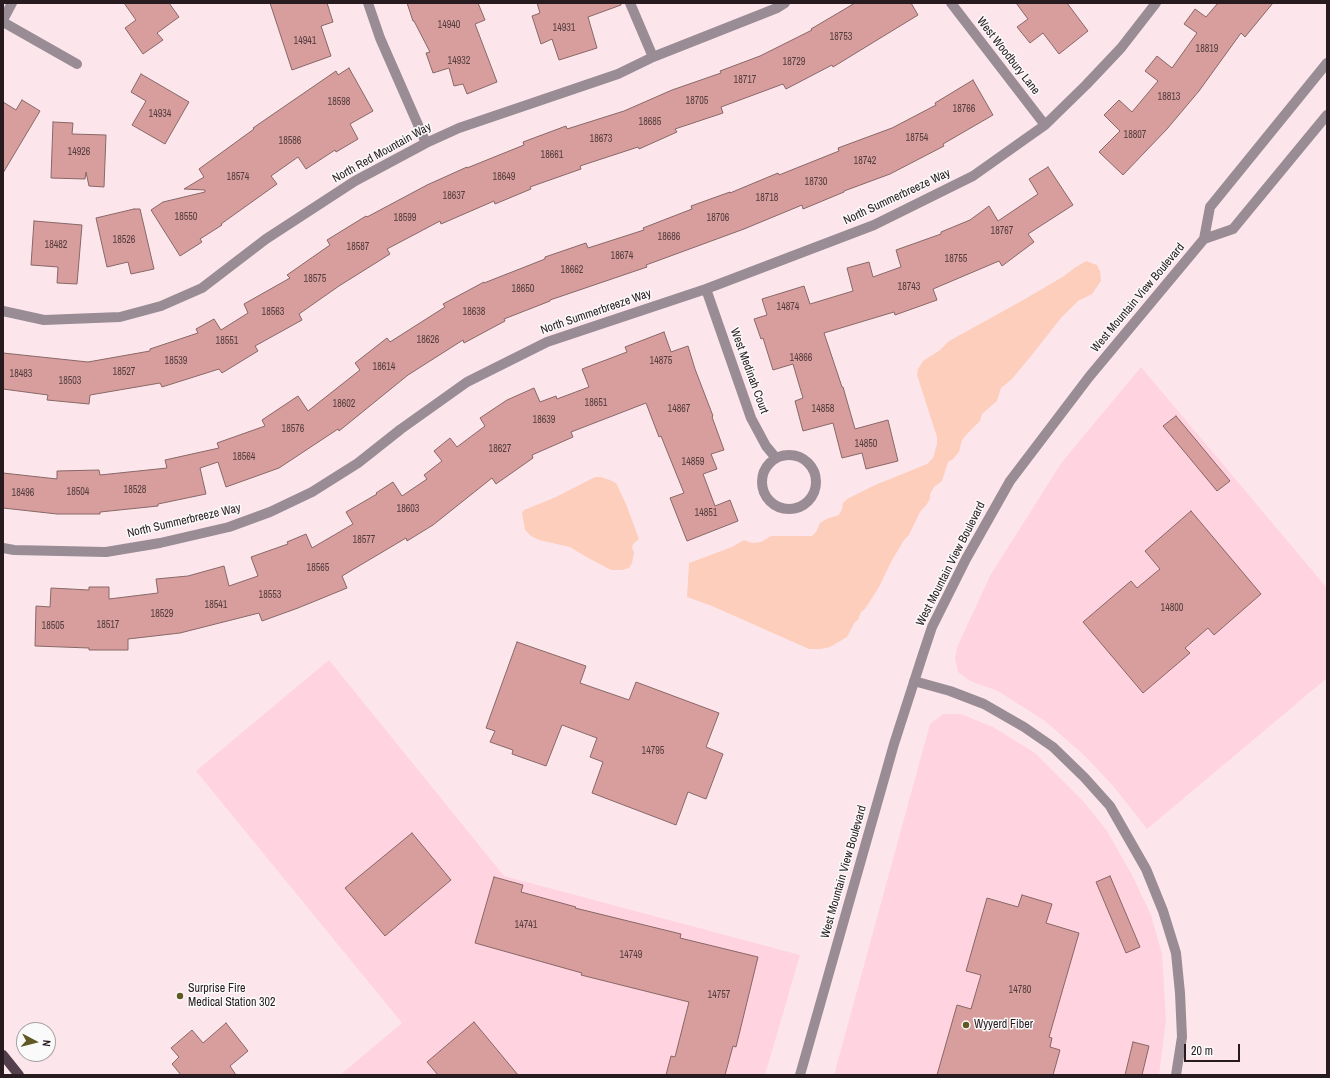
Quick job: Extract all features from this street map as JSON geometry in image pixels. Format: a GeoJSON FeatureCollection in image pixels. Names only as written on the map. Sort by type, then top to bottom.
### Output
{"type":"FeatureCollection","features":[{"type":"Feature","properties":{"kind":"main road"},"geometry":{"type":"LineString","coordinates":[[3,1055],[19,1075]]}},
{"type":"Feature","properties":{"kind":"street"},"geometry":{"type":"LineString","coordinates":[[12,3],[3,21],[77,64]]}},
{"type":"Feature","properties":{"kind":"street"},"geometry":{"type":"LineString","coordinates":[[368,3],[380,38],[426,143]]}},
{"type":"Feature","properties":{"kind":"street"},"geometry":{"type":"LineString","coordinates":[[630,3],[653,56]]}},
{"type":"Feature","properties":{"kind":"street","name":"North Red Mountain Way"},"geometry":{"type":"LineString","coordinates":[[3,311],[44,320],[120,317],[161,306],[202,288],[266,239],[349,185],[426,143],[459,128],[618,74],[653,56],[777,8],[785,3]]}},
{"type":"Feature","properties":{"kind":"street","name":"West Woodbury Lane"},"geometry":{"type":"LineString","coordinates":[[951,3],[1045,125]]}},
{"type":"Feature","properties":{"kind":"street","name":"North Summerbreeze Way"},"geometry":{"type":"LineString","coordinates":[[3,548],[14,550],[106,552],[160,542],[228,526],[270,512],[312,492],[358,463],[401,429],[467,382],[540,345],[706,289],[874,225],[973,176],[1045,125],[1116,53],[1156,3]]}},
{"type":"Feature","properties":{"kind":"street","name":"West Mountain View Boulevard"},"geometry":{"type":"LineString","coordinates":[[800,1075],[892,751],[914,681],[932,627],[970,552],[1010,481],[1089,377],[1204,239],[1210,207],[1327,63]]}},
{"type":"Feature","properties":{"kind":"street"},"geometry":{"type":"LineString","coordinates":[[1204,239],[1233,229],[1327,115]]}},
{"type":"Feature","properties":{"kind":"street","name":"West Medinah Court"},"geometry":{"type":"LineString","coordinates":[[706,289],[751,418],[766,446],[776,458]]}},
{"type":"Feature","properties":{"kind":"street"},"geometry":{"type":"LineString","coordinates":[[785,455],[794,455],[803,458],[810,464],[815,472],[815,491],[811,499],[796,509],[786,510],[774,505],[765,496],[762,487],[764,470],[769,463],[776,458],[785,455]]}},
{"type":"Feature","properties":{"kind":"street"},"geometry":{"type":"LineString","coordinates":[[914,681],[950,691],[984,704],[1024,727],[1053,748],[1084,777],[1110,806],[1146,869],[1163,911],[1176,952],[1182,1037],[1176,1075]]}},
{"type":"Feature","properties":{"kind":"shaded area"},"geometry":{"type":"Polygon","coordinates":[[[1086,261],[1097,265],[1100,271],[1101,281],[1092,294],[1078,301],[1061,318],[1012,379],[1001,388],[997,401],[982,414],[980,421],[962,440],[959,452],[948,462],[942,481],[934,487],[930,494],[930,499],[920,512],[909,535],[904,540],[891,562],[879,587],[865,609],[861,612],[858,620],[855,622],[847,637],[830,647],[809,649],[712,606],[687,597],[689,563],[732,547],[744,540],[752,543],[761,542],[771,536],[812,536],[816,532],[820,523],[826,519],[839,515],[843,503],[847,499],[875,485],[927,464],[933,458],[937,444],[937,437],[917,375],[918,369],[923,361],[940,350],[949,341],[1025,299],[1086,261]]]}},
{"type":"Feature","properties":{"kind":"shaded area"},"geometry":{"type":"Polygon","coordinates":[[[1141,367],[1327,588],[1327,678],[1147,829],[1114,787],[1084,755],[1045,721],[998,691],[970,681],[958,672],[955,658],[958,645],[991,574],[1062,462],[1141,367]]]}},
{"type":"Feature","properties":{"kind":"shaded area"},"geometry":{"type":"Polygon","coordinates":[[[595,477],[601,477],[616,483],[626,504],[639,539],[632,547],[634,553],[632,563],[629,568],[622,570],[611,570],[570,547],[539,540],[531,536],[525,530],[522,513],[524,510],[556,497],[595,477]]]}},
{"type":"Feature","properties":{"kind":"shaded area"},"geometry":{"type":"Polygon","coordinates":[[[329,660],[504,876],[800,955],[765,1075],[340,1075],[402,1023],[196,771],[329,660]]]}},
{"type":"Feature","properties":{"kind":"shaded area"},"geometry":{"type":"Polygon","coordinates":[[[943,714],[961,714],[993,727],[1035,753],[1083,801],[1107,831],[1132,875],[1151,915],[1162,954],[1166,1020],[1159,1075],[834,1075],[930,724],[943,714]]]}},
{"type":"Feature","properties":{"kind":"building"},"geometry":{"type":"Polygon","coordinates":[[[124,3],[169,3],[179,17],[157,33],[163,40],[143,54],[125,28],[136,20],[124,3]]]}},
{"type":"Feature","properties":{"kind":"building"},"geometry":{"type":"Polygon","coordinates":[[[270,3],[327,3],[333,22],[321,26],[331,56],[292,70],[270,3]]]}},
{"type":"Feature","properties":{"kind":"building"},"geometry":{"type":"Polygon","coordinates":[[[407,3],[478,3],[485,20],[475,24],[497,82],[467,94],[463,84],[454,86],[449,68],[433,73],[426,53],[430,52],[413,21],[407,3]]]}},
{"type":"Feature","properties":{"kind":"building"},"geometry":{"type":"Polygon","coordinates":[[[537,3],[621,3],[621,5],[588,17],[597,48],[559,60],[552,39],[541,44],[532,16],[540,13],[537,3]]]}},
{"type":"Feature","properties":{"kind":"building"},"geometry":{"type":"Polygon","coordinates":[[[855,3],[911,3],[918,15],[833,67],[832,65],[786,89],[783,84],[721,107],[723,113],[675,129],[677,132],[639,149],[638,147],[580,166],[581,169],[530,187],[531,189],[495,204],[494,201],[441,224],[440,221],[387,249],[390,254],[339,286],[299,314],[302,320],[255,346],[258,351],[222,373],[219,369],[162,387],[160,383],[90,395],[89,404],[47,400],[48,395],[3,389],[3,353],[88,362],[150,351],[150,349],[198,333],[196,329],[214,319],[221,330],[248,313],[244,304],[290,278],[287,275],[330,245],[327,240],[366,216],[367,217],[427,185],[467,167],[524,145],[523,142],[566,126],[567,129],[624,111],[672,90],[721,73],[720,71],[760,56],[812,30],[811,29],[855,3]]]}},
{"type":"Feature","properties":{"kind":"building"},"geometry":{"type":"Polygon","coordinates":[[[1016,3],[1067,3],[1088,31],[1059,54],[1043,33],[1030,43],[1017,27],[1028,19],[1016,3]]]}},
{"type":"Feature","properties":{"kind":"building"},"geometry":{"type":"Polygon","coordinates":[[[1218,3],[1273,3],[1245,37],[1241,33],[1199,91],[1167,129],[1123,175],[1099,152],[1120,131],[1104,115],[1119,100],[1132,112],[1158,81],[1145,71],[1157,56],[1172,68],[1197,33],[1184,24],[1195,9],[1206,17],[1218,3]]]}},
{"type":"Feature","properties":{"kind":"building"},"geometry":{"type":"Polygon","coordinates":[[[349,68],[373,111],[350,124],[358,139],[336,152],[335,150],[306,169],[298,157],[271,176],[277,184],[221,224],[222,225],[200,239],[202,242],[180,256],[151,210],[163,202],[205,192],[205,190],[184,189],[204,177],[199,169],[254,129],[253,128],[336,71],[338,75],[349,68]]]}},
{"type":"Feature","properties":{"kind":"building"},"geometry":{"type":"Polygon","coordinates":[[[141,74],[189,102],[165,144],[132,125],[146,101],[131,92],[141,74]]]}},
{"type":"Feature","properties":{"kind":"building"},"geometry":{"type":"Polygon","coordinates":[[[973,80],[993,115],[943,144],[944,146],[890,174],[844,191],[803,209],[802,205],[744,229],[646,265],[647,267],[550,300],[504,319],[505,321],[464,343],[463,340],[408,375],[339,431],[338,429],[279,468],[226,487],[218,462],[200,468],[206,494],[158,504],[158,506],[100,512],[100,514],[57,514],[3,508],[3,473],[57,479],[57,471],[99,470],[100,475],[167,468],[165,460],[219,448],[217,443],[265,426],[262,420],[298,396],[308,411],[360,370],[355,363],[387,338],[390,342],[445,307],[443,304],[484,282],[545,259],[545,257],[586,243],[588,248],[644,230],[643,228],[692,209],[691,206],[730,193],[778,173],[779,175],[839,151],[838,148],[892,128],[936,105],[935,103],[973,80]]]}},
{"type":"Feature","properties":{"kind":"building"},"geometry":{"type":"Polygon","coordinates":[[[22,100],[40,111],[3,173],[3,102],[16,110],[22,100]]]}},
{"type":"Feature","properties":{"kind":"building"},"geometry":{"type":"Polygon","coordinates":[[[53,122],[73,123],[72,134],[106,135],[104,187],[89,186],[86,172],[85,179],[51,178],[53,122]]]}},
{"type":"Feature","properties":{"kind":"building"},"geometry":{"type":"Polygon","coordinates":[[[1048,167],[1073,205],[1028,234],[1034,242],[1002,266],[999,261],[933,289],[937,300],[895,315],[894,312],[824,333],[843,387],[855,429],[888,420],[898,461],[866,469],[862,453],[842,458],[833,423],[803,431],[795,401],[803,398],[793,364],[773,370],[763,338],[761,339],[754,319],[767,315],[762,299],[804,286],[810,304],[853,291],[847,268],[869,262],[873,277],[901,267],[896,250],[941,234],[941,232],[970,220],[989,206],[998,221],[1038,194],[1029,179],[1048,167]]]}},
{"type":"Feature","properties":{"kind":"building"},"geometry":{"type":"Polygon","coordinates":[[[134,209],[140,209],[154,269],[131,274],[128,262],[107,267],[96,218],[134,209]]]}},
{"type":"Feature","properties":{"kind":"building"},"geometry":{"type":"Polygon","coordinates":[[[34,221],[82,225],[77,284],[57,283],[58,267],[31,265],[34,221]]]}},
{"type":"Feature","properties":{"kind":"building"},"geometry":{"type":"Polygon","coordinates":[[[664,332],[671,352],[688,346],[724,450],[711,454],[717,469],[703,474],[715,506],[730,500],[738,521],[687,541],[670,498],[684,493],[661,436],[659,437],[646,403],[571,432],[573,437],[532,455],[533,458],[496,484],[492,478],[433,525],[407,541],[406,538],[342,576],[347,588],[298,608],[262,621],[259,613],[180,633],[128,639],[128,650],[89,650],[89,648],[35,646],[36,606],[50,607],[51,588],[89,590],[89,587],[109,587],[109,599],[158,593],[156,579],[188,576],[224,566],[229,586],[258,576],[251,557],[288,544],[287,542],[306,534],[312,548],[353,524],[346,512],[377,494],[376,493],[393,482],[402,496],[427,479],[424,475],[442,461],[434,451],[450,438],[457,447],[485,426],[480,418],[507,400],[534,388],[540,402],[556,396],[557,399],[589,387],[582,369],[627,352],[625,347],[664,332]]]}},
{"type":"Feature","properties":{"kind":"building"},"geometry":{"type":"Polygon","coordinates":[[[1176,416],[1230,481],[1217,491],[1163,426],[1176,416]]]}},
{"type":"Feature","properties":{"kind":"building"},"geometry":{"type":"Polygon","coordinates":[[[1191,511],[1261,594],[1214,635],[1208,628],[1185,648],[1190,653],[1143,693],[1083,622],[1131,581],[1137,588],[1160,569],[1145,551],[1191,511]]]}},
{"type":"Feature","properties":{"kind":"building"},"geometry":{"type":"Polygon","coordinates":[[[517,642],[586,666],[580,683],[629,700],[636,682],[719,713],[706,747],[723,754],[706,799],[688,792],[676,825],[592,793],[603,762],[590,757],[597,738],[562,725],[546,766],[512,754],[513,750],[490,742],[495,731],[486,728],[517,642]]]}},
{"type":"Feature","properties":{"kind":"building"},"geometry":{"type":"Polygon","coordinates":[[[412,833],[451,880],[385,936],[345,888],[412,833]]]}},
{"type":"Feature","properties":{"kind":"building"},"geometry":{"type":"Polygon","coordinates":[[[1110,876],[1140,947],[1126,953],[1096,882],[1110,876]]]}},
{"type":"Feature","properties":{"kind":"building"},"geometry":{"type":"Polygon","coordinates":[[[494,877],[523,885],[521,892],[576,907],[575,908],[681,934],[680,938],[758,957],[736,1047],[733,1046],[725,1075],[666,1075],[671,1056],[675,1057],[689,1002],[581,975],[582,973],[475,943],[494,877]]]}},
{"type":"Feature","properties":{"kind":"building"},"geometry":{"type":"Polygon","coordinates":[[[1022,895],[1052,904],[1046,923],[1079,933],[1049,1037],[1052,1038],[1050,1047],[1060,1050],[1053,1075],[937,1075],[957,1005],[971,1009],[981,975],[966,971],[987,898],[1018,907],[1022,895]]]}},
{"type":"Feature","properties":{"kind":"building"},"geometry":{"type":"Polygon","coordinates":[[[474,1022],[518,1075],[438,1075],[427,1062],[474,1022]]]}},
{"type":"Feature","properties":{"kind":"building"},"geometry":{"type":"Polygon","coordinates":[[[226,1023],[248,1051],[230,1066],[236,1075],[181,1075],[172,1064],[179,1057],[171,1048],[192,1030],[203,1043],[226,1023]]]}},
{"type":"Feature","properties":{"kind":"building"},"geometry":{"type":"Polygon","coordinates":[[[1133,1042],[1149,1046],[1142,1075],[1125,1075],[1133,1042]]]}},
{"type":"Feature","properties":{"kind":"place","name":"Surprise Fire Medical Station 302"},"geometry":{"type":"Point","coordinates":[180,996]}},
{"type":"Feature","properties":{"kind":"place","name":"Wyyerd Fiber"},"geometry":{"type":"Point","coordinates":[966,1025]}}]}
